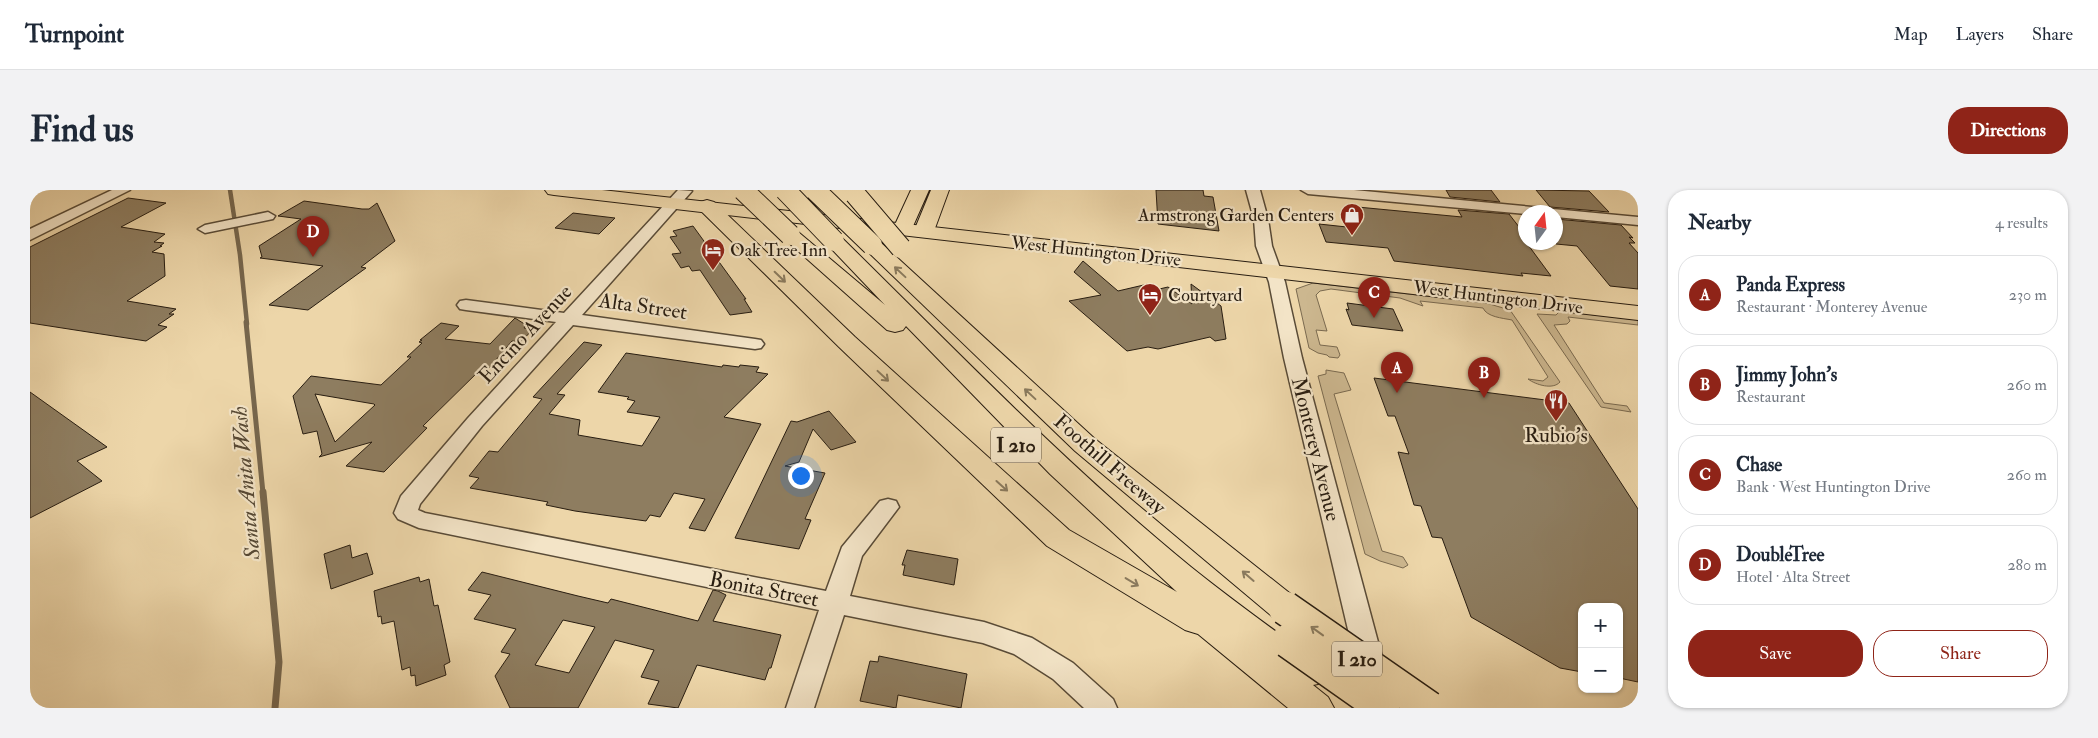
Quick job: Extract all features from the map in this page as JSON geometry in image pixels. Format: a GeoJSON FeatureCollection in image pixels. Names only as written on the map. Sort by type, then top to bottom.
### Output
{"type":"FeatureCollection","features":[{"type":"Feature","properties":{"kind":"main road","name":"West Huntington Drive"},"geometry":{"type":"LineString","coordinates":[[554,190],[684,198],[904,231],[926,225],[1271,264],[1638,299]]}},
{"type":"Feature","properties":{"kind":"main road"},"geometry":{"type":"LineString","coordinates":[[742,190],[790,236],[917,344]]}},
{"type":"Feature","properties":{"kind":"main road","name":"Foothill Freeway"},"geometry":{"type":"LineString","coordinates":[[771,190],[961,329],[1085,445],[1142,493],[1234,564],[1294,662]]}},
{"type":"Feature","properties":{"kind":"main road"},"geometry":{"type":"LineString","coordinates":[[785,190],[844,242]]}},
{"type":"Feature","properties":{"kind":"main road"},"geometry":{"type":"LineString","coordinates":[[797,190],[970,380],[1089,496],[1220,608],[1356,708]]}},
{"type":"Feature","properties":{"kind":"main road","name":"Foothill Freeway"},"geometry":{"type":"LineString","coordinates":[[816,190],[844,242],[917,344],[1012,442],[1080,508],[1224,637],[1429,708]]}},
{"type":"Feature","properties":{"kind":"main road"},"geometry":{"type":"LineString","coordinates":[[904,231],[920,190]]}},
{"type":"Feature","properties":{"kind":"main road"},"geometry":{"type":"LineString","coordinates":[[926,225],[940,190]]}},
{"type":"Feature","properties":{"kind":"main road"},"geometry":{"type":"LineString","coordinates":[[853,192],[904,231],[918,268],[961,329]]}},
{"type":"Feature","properties":{"kind":"main road","name":"West Huntington Drive"},"geometry":{"type":"LineString","coordinates":[[684,198],[904,231]]}},
{"type":"Feature","properties":{"kind":"main road"},"geometry":{"type":"LineString","coordinates":[[684,198],[861,356],[1058,538],[1224,637]]}},
{"type":"Feature","properties":{"kind":"main road","name":"West Huntington Drive"},"geometry":{"type":"LineString","coordinates":[[1271,264],[1638,313]]}},
{"type":"Feature","properties":{"kind":"main road"},"geometry":{"type":"LineString","coordinates":[[1294,662],[1382,708]]}},
{"type":"Feature","properties":{"kind":"street"},"geometry":{"type":"LineString","coordinates":[[30,235],[123,190]]}},
{"type":"Feature","properties":{"kind":"street","name":"Monterey Avenue"},"geometry":{"type":"LineString","coordinates":[[1253,190],[1293,358],[1382,708]]}},
{"type":"Feature","properties":{"kind":"street"},"geometry":{"type":"LineString","coordinates":[[1308,190],[1518,209]]}},
{"type":"Feature","properties":{"kind":"street","name":"Encino Avenue"},"geometry":{"type":"LineString","coordinates":[[406,513],[410,502],[475,422],[684,198]]}},
{"type":"Feature","properties":{"kind":"street"},"geometry":{"type":"LineString","coordinates":[[1563,214],[1638,221]]}},
{"type":"Feature","properties":{"kind":"street"},"geometry":{"type":"LineString","coordinates":[[205,228],[268,216]]}},
{"type":"Feature","properties":{"kind":"street","name":"Alta Street"},"geometry":{"type":"LineString","coordinates":[[466,305],[755,344]]}},
{"type":"Feature","properties":{"kind":"street"},"geometry":{"type":"LineString","coordinates":[[800,708],[851,553],[888,506]]}},
{"type":"Feature","properties":{"kind":"street","name":"Bonita Street"},"geometry":{"type":"LineString","coordinates":[[406,513],[419,520],[984,633],[1023,646],[1063,671],[1103,708]]}},
{"type":"Feature","properties":{"kind":"shaded area"},"geometry":{"type":"Polygon","coordinates":[[[1313,283],[1486,303],[1510,310],[1560,382],[1553,386],[1544,386],[1528,379],[1543,381],[1548,377],[1512,320],[1491,315],[1483,308],[1420,301],[1423,306],[1400,298],[1331,289],[1320,291],[1316,295],[1327,331],[1316,330],[1320,345],[1337,347],[1340,355],[1338,358],[1318,353],[1309,348],[1296,289],[1313,283]]]}},
{"type":"Feature","properties":{"kind":"shaded area"},"geometry":{"type":"Polygon","coordinates":[[[1560,311],[1638,320],[1638,325],[1568,317],[1570,321],[1567,324],[1554,325],[1604,403],[1627,406],[1631,412],[1601,407],[1537,314],[1556,315],[1560,311]]]}},
{"type":"Feature","properties":{"kind":"shaded area"},"geometry":{"type":"Polygon","coordinates":[[[1326,370],[1344,373],[1351,390],[1334,394],[1382,551],[1403,557],[1408,565],[1403,568],[1365,554],[1318,376],[1326,374],[1326,370]]]}},
{"type":"Feature","properties":{"kind":"building"},"geometry":{"type":"Polygon","coordinates":[[[1156,190],[1203,190],[1204,196],[1213,197],[1219,231],[1158,224],[1156,190]]]}},
{"type":"Feature","properties":{"kind":"building"},"geometry":{"type":"Polygon","coordinates":[[[1446,190],[1491,190],[1500,202],[1450,197],[1446,190]]]}},
{"type":"Feature","properties":{"kind":"building"},"geometry":{"type":"Polygon","coordinates":[[[1536,190],[1589,191],[1609,212],[1563,208],[1563,205],[1548,205],[1536,190]]]}},
{"type":"Feature","properties":{"kind":"building"},"geometry":{"type":"Polygon","coordinates":[[[128,198],[166,203],[121,227],[165,234],[154,242],[164,243],[160,246],[162,246],[152,252],[164,254],[165,276],[127,301],[176,309],[169,314],[174,314],[158,325],[167,327],[146,341],[30,323],[30,247],[128,198]]]}},
{"type":"Feature","properties":{"kind":"building"},"geometry":{"type":"Polygon","coordinates":[[[304,201],[362,209],[369,209],[377,203],[395,241],[361,267],[366,268],[308,310],[269,305],[323,266],[260,258],[262,257],[259,246],[301,219],[278,216],[304,201]]]}},
{"type":"Feature","properties":{"kind":"building"},"geometry":{"type":"Polygon","coordinates":[[[1347,206],[1462,217],[1458,210],[1509,214],[1518,226],[1518,250],[1532,250],[1551,276],[1521,273],[1523,276],[1394,261],[1388,248],[1326,242],[1319,224],[1356,228],[1347,206]]]}},
{"type":"Feature","properties":{"kind":"building"},"geometry":{"type":"Polygon","coordinates":[[[573,213],[615,218],[599,234],[555,228],[573,213]]]}},
{"type":"Feature","properties":{"kind":"building"},"geometry":{"type":"Polygon","coordinates":[[[1563,220],[1621,225],[1633,238],[1629,237],[1635,243],[1629,243],[1638,253],[1638,289],[1610,286],[1577,246],[1563,245],[1563,220]]]}},
{"type":"Feature","properties":{"kind":"building","name":"Oak Tree Inn"},"geometry":{"type":"Polygon","coordinates":[[[693,226],[746,299],[744,299],[752,312],[730,315],[700,270],[692,271],[689,266],[681,268],[672,254],[681,253],[670,237],[677,236],[673,231],[693,226]]]}},
{"type":"Feature","properties":{"kind":"building","name":"Courtyard"},"geometry":{"type":"Polygon","coordinates":[[[1083,261],[1118,291],[1148,284],[1155,290],[1168,287],[1192,304],[1191,284],[1221,306],[1226,339],[1215,341],[1210,337],[1158,349],[1148,347],[1127,351],[1069,301],[1101,295],[1074,272],[1083,261]]]}},
{"type":"Feature","properties":{"kind":"building"},"geometry":{"type":"Polygon","coordinates":[[[1347,303],[1393,309],[1403,331],[1352,325],[1346,309],[1349,310],[1347,303]]]}},
{"type":"Feature","properties":{"kind":"building"},"geometry":{"type":"Polygon","coordinates":[[[515,318],[526,325],[524,328],[533,329],[521,342],[512,341],[489,368],[483,367],[423,426],[427,428],[384,472],[346,466],[372,442],[319,457],[322,454],[317,431],[303,434],[293,396],[311,376],[381,385],[411,357],[407,357],[422,343],[419,342],[422,340],[420,340],[441,323],[459,326],[445,339],[490,344],[515,318]],[[315,394],[335,442],[374,404],[315,394]]]}},
{"type":"Feature","properties":{"kind":"building"},"geometry":{"type":"Polygon","coordinates":[[[584,342],[602,345],[557,394],[565,395],[549,414],[580,420],[578,435],[642,446],[660,417],[627,412],[635,401],[627,399],[629,397],[598,392],[626,353],[722,367],[723,365],[739,367],[740,365],[759,367],[756,372],[768,374],[724,417],[761,424],[705,531],[689,528],[705,499],[674,493],[660,517],[650,515],[646,521],[575,511],[546,505],[548,502],[470,488],[479,478],[469,476],[489,451],[498,452],[542,399],[533,397],[584,342]]]}},
{"type":"Feature","properties":{"kind":"building"},"geometry":{"type":"Polygon","coordinates":[[[1374,378],[1569,403],[1638,509],[1638,682],[1623,679],[1623,603],[1578,603],[1578,671],[1560,668],[1471,617],[1442,538],[1432,537],[1421,506],[1414,505],[1398,452],[1409,454],[1395,416],[1388,416],[1374,378]]]}},
{"type":"Feature","properties":{"kind":"building"},"geometry":{"type":"Polygon","coordinates":[[[30,392],[107,447],[77,461],[102,481],[30,518],[30,392]]]}},
{"type":"Feature","properties":{"kind":"building"},"geometry":{"type":"Polygon","coordinates":[[[829,411],[856,442],[831,450],[813,429],[799,462],[785,466],[825,473],[805,519],[811,520],[799,549],[735,538],[791,421],[797,422],[829,411]]]}},
{"type":"Feature","properties":{"kind":"building"},"geometry":{"type":"Polygon","coordinates":[[[350,545],[352,558],[367,553],[373,574],[331,589],[324,554],[350,545]]]}},
{"type":"Feature","properties":{"kind":"building"},"geometry":{"type":"Polygon","coordinates":[[[907,550],[958,559],[954,585],[903,575],[905,565],[902,565],[907,550]]]}},
{"type":"Feature","properties":{"kind":"building"},"geometry":{"type":"Polygon","coordinates":[[[482,572],[608,603],[611,599],[698,621],[713,590],[726,595],[713,621],[781,635],[771,668],[769,668],[765,680],[697,665],[678,708],[648,704],[659,681],[641,677],[654,650],[615,640],[578,708],[510,708],[495,676],[510,654],[501,652],[516,629],[474,619],[491,595],[468,590],[482,572]],[[563,620],[535,665],[569,673],[595,627],[563,620]]]}},
{"type":"Feature","properties":{"kind":"building"},"geometry":{"type":"Polygon","coordinates":[[[419,577],[420,582],[429,579],[434,606],[438,605],[450,662],[444,665],[446,675],[416,686],[415,675],[411,676],[410,667],[402,670],[394,621],[382,624],[381,616],[378,617],[374,591],[419,577]]]}},
{"type":"Feature","properties":{"kind":"building"},"geometry":{"type":"Polygon","coordinates":[[[879,656],[967,674],[961,708],[898,695],[896,708],[860,701],[870,661],[878,662],[879,656]]]}},
{"type":"Feature","properties":{"kind":"waterway","name":"Santa Anita Wash"},"geometry":{"type":"LineString","coordinates":[[230,190],[240,255],[247,324]]}},
{"type":"Feature","properties":{"kind":"waterway","name":"Santa Anita Wash"},"geometry":{"type":"LineString","coordinates":[[246,322],[263,493]]}},
{"type":"Feature","properties":{"kind":"waterway","name":"Santa Anita Wash"},"geometry":{"type":"LineString","coordinates":[[263,492],[279,662],[275,708]]}},
{"type":"Feature","properties":{"kind":"place","name":"Armstrong Garden Centers"},"geometry":{"type":"Point","coordinates":[1352,236]}},
{"type":"Feature","properties":{"kind":"place","name":"DoubleTree"},"geometry":{"type":"Point","coordinates":[313,257]}},
{"type":"Feature","properties":{"kind":"place","name":"Oak Tree Inn"},"geometry":{"type":"Point","coordinates":[713,271]}},
{"type":"Feature","properties":{"kind":"place","name":"Courtyard"},"geometry":{"type":"Point","coordinates":[1150,316]}},
{"type":"Feature","properties":{"kind":"place","name":"Chase"},"geometry":{"type":"Point","coordinates":[1374,318]}},
{"type":"Feature","properties":{"kind":"place","name":"Panda Express"},"geometry":{"type":"Point","coordinates":[1397,393]}},
{"type":"Feature","properties":{"kind":"place","name":"Jimmy John's"},"geometry":{"type":"Point","coordinates":[1484,398]}},
{"type":"Feature","properties":{"kind":"place","name":"Rubio's"},"geometry":{"type":"Point","coordinates":[1556,422]}}]}
